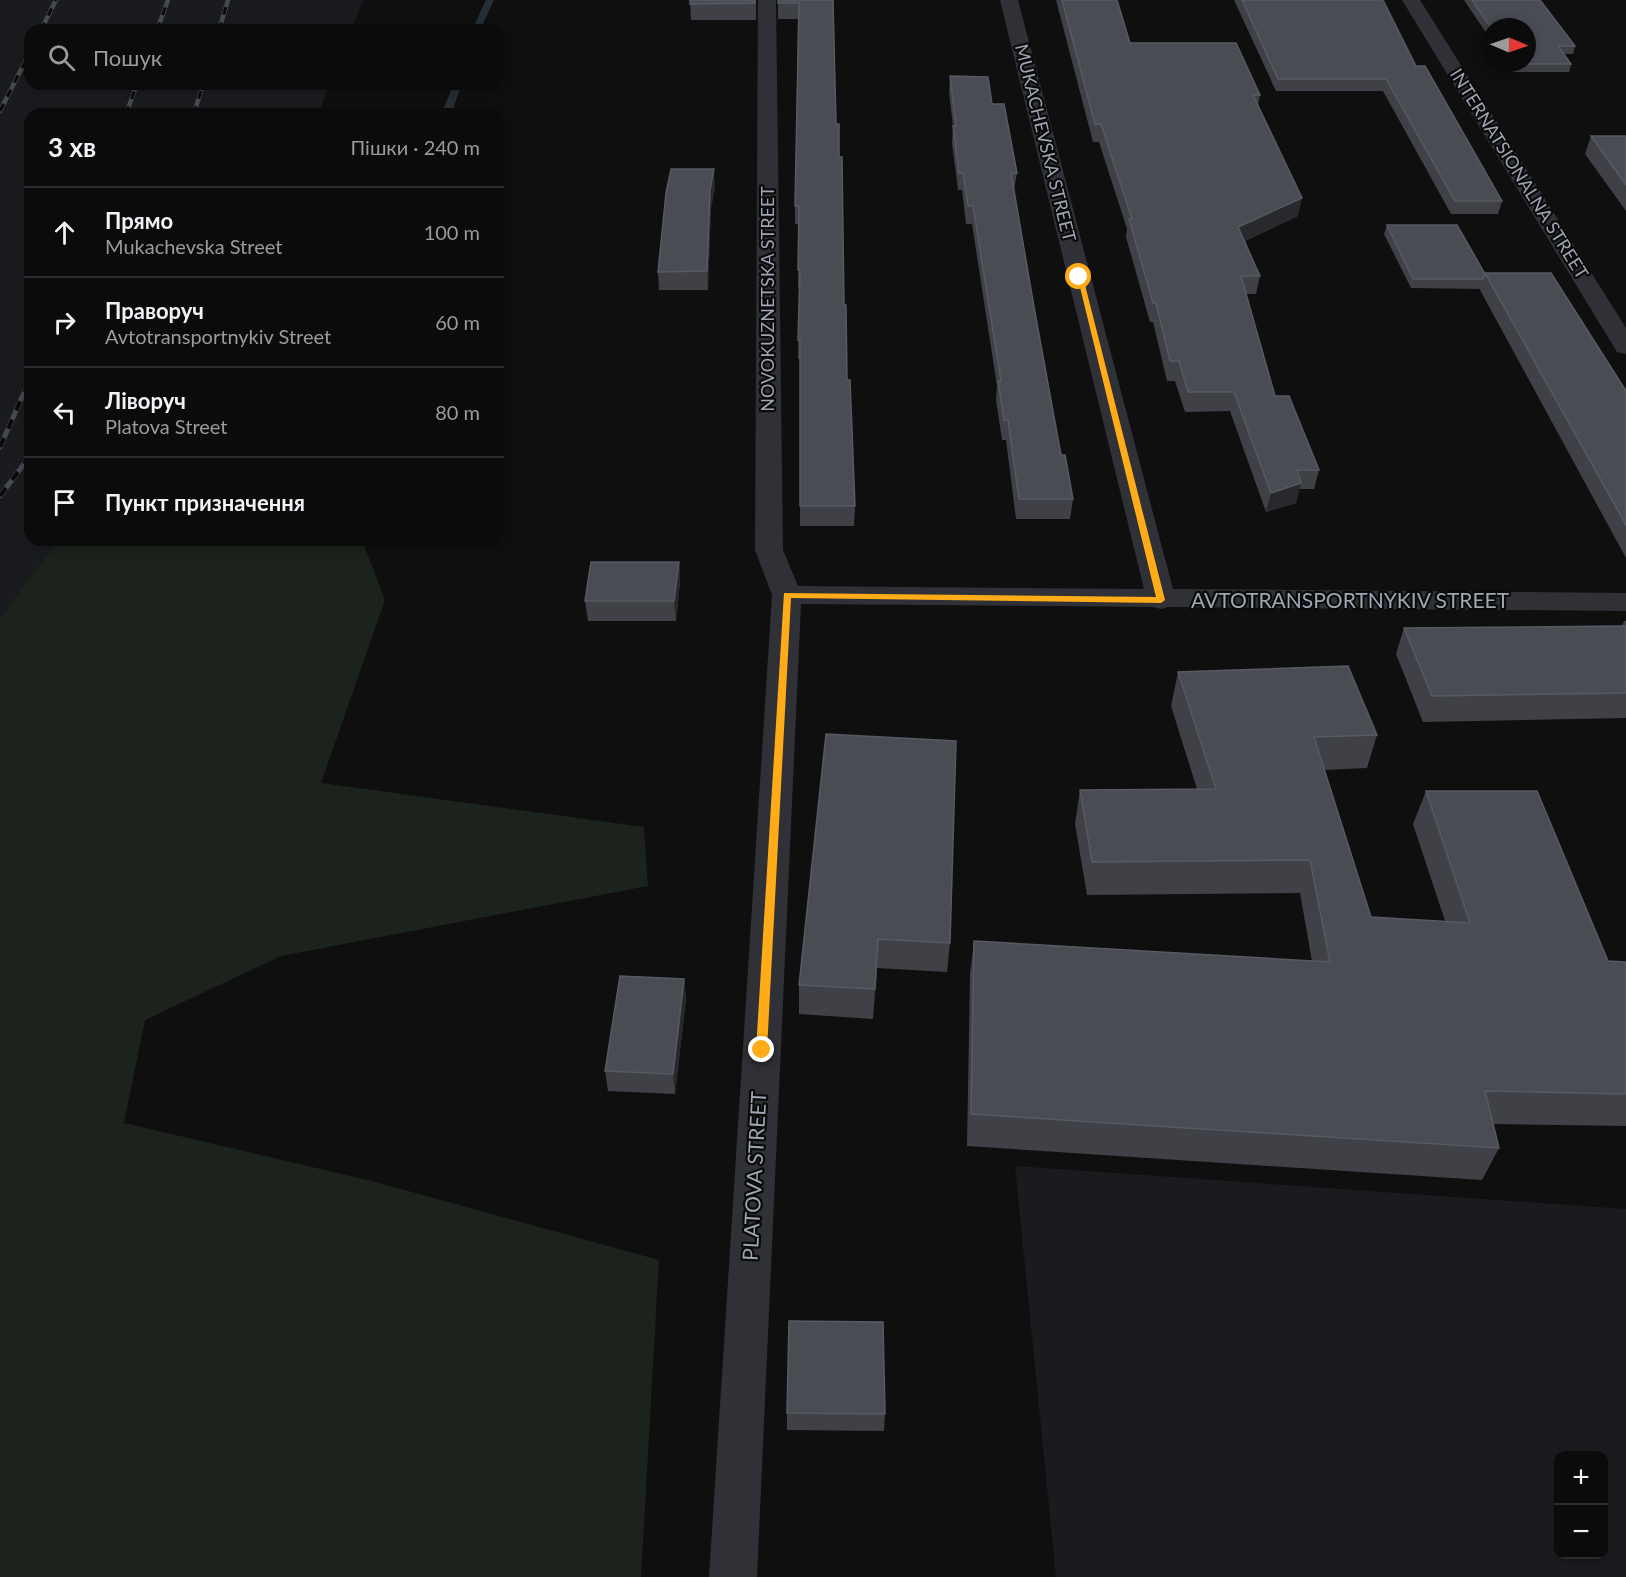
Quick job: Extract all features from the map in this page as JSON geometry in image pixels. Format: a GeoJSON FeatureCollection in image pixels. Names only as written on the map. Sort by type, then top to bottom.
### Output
{"type":"FeatureCollection","features":[{"type":"Feature","properties":{"kind":"street","name":"NOVOKUZNETSKA STREET"},"geometry":{"type":"LineString","coordinates":[[767,0],[769,550],[787,595]]}},
{"type":"Feature","properties":{"kind":"street","name":"MUKACHEVSKA STREET"},"geometry":{"type":"LineString","coordinates":[[1010,0],[1161,600]]}},
{"type":"Feature","properties":{"kind":"street","name":"INTERNATSIONALNA STREET"},"geometry":{"type":"LineString","coordinates":[[1411,0],[1626,347]]}},
{"type":"Feature","properties":{"kind":"street","name":"AVTOTRANSPORTNYKIV STREET"},"geometry":{"type":"LineString","coordinates":[[787,595],[1161,600],[1626,602]]}},
{"type":"Feature","properties":{"kind":"street","name":"PLATOVA STREET"},"geometry":{"type":"LineString","coordinates":[[733,1577],[787,595]]}},
{"type":"Feature","properties":{"kind":"shaded area"},"geometry":{"type":"Polygon","coordinates":[[[0,0],[363,0],[353,24],[24,24],[24,90],[328,90],[320,108],[24,108],[24,546],[54,546],[0,618],[0,0]]]}},
{"type":"Feature","properties":{"kind":"shaded area"},"geometry":{"type":"Polygon","coordinates":[[[54,546],[364,546],[385,600],[321,783],[644,827],[648,886],[281,956],[145,1020],[124,1123],[372,1181],[659,1260],[641,1577],[0,1577],[0,618],[54,546]]]}},
{"type":"Feature","properties":{"kind":"shaded area"},"geometry":{"type":"Polygon","coordinates":[[[1015,1166],[1626,1209],[1626,1577],[1056,1577],[1015,1166]]]}},
{"type":"Feature","properties":{"kind":"building"},"geometry":{"type":"Polygon","coordinates":[[[690,0],[755,0],[755,3],[690,4],[690,0]]]}},
{"type":"Feature","properties":{"kind":"building"},"geometry":{"type":"Polygon","coordinates":[[[778,0],[833,0],[836,124],[839,124],[839,157],[842,157],[847,380],[850,380],[855,506],[800,506],[799,206],[795,206],[799,3],[778,3],[778,0]]]}},
{"type":"Feature","properties":{"kind":"building"},"geometry":{"type":"Polygon","coordinates":[[[1062,0],[1117,0],[1130,43],[1236,43],[1260,95],[1253,95],[1302,198],[1238,227],[1260,276],[1241,276],[1275,396],[1289,396],[1319,470],[1297,470],[1301,483],[1271,493],[1234,392],[1188,392],[1179,361],[1170,361],[1156,303],[1153,303],[1129,219],[1132,219],[1101,124],[1095,124],[1062,0]]]}},
{"type":"Feature","properties":{"kind":"building"},"geometry":{"type":"Polygon","coordinates":[[[1242,0],[1383,0],[1416,66],[1425,66],[1502,201],[1455,201],[1386,79],[1278,79],[1242,0]]]}},
{"type":"Feature","properties":{"kind":"building"},"geometry":{"type":"Polygon","coordinates":[[[1472,0],[1540,0],[1575,46],[1558,46],[1571,64],[1536,64],[1536,18],[1484,18],[1472,0]]]}},
{"type":"Feature","properties":{"kind":"building"},"geometry":{"type":"Polygon","coordinates":[[[950,76],[988,77],[992,104],[1004,104],[1017,173],[1011,173],[1034,307],[1061,455],[1065,455],[1073,499],[1019,499],[1008,420],[1004,420],[998,381],[1001,381],[973,206],[968,206],[963,173],[959,173],[950,76]]]}},
{"type":"Feature","properties":{"kind":"building"},"geometry":{"type":"Polygon","coordinates":[[[1591,136],[1626,136],[1626,185],[1591,136]]]}},
{"type":"Feature","properties":{"kind":"building"},"geometry":{"type":"Polygon","coordinates":[[[671,169],[714,169],[710,190],[707,271],[658,272],[666,193],[671,169]]]}},
{"type":"Feature","properties":{"kind":"building"},"geometry":{"type":"Polygon","coordinates":[[[1387,225],[1457,225],[1485,274],[1483,279],[1413,279],[1387,225]]]}},
{"type":"Feature","properties":{"kind":"building"},"geometry":{"type":"Polygon","coordinates":[[[1485,273],[1551,273],[1626,391],[1626,525],[1485,273]]]}},
{"type":"Feature","properties":{"kind":"building"},"geometry":{"type":"Polygon","coordinates":[[[591,562],[679,562],[674,601],[585,601],[591,562]]]}},
{"type":"Feature","properties":{"kind":"building"},"geometry":{"type":"Polygon","coordinates":[[[1626,626],[1626,693],[1432,696],[1404,628],[1626,626]]]}},
{"type":"Feature","properties":{"kind":"building"},"geometry":{"type":"Polygon","coordinates":[[[1348,666],[1377,735],[1314,737],[1371,917],[1470,923],[1426,791],[1537,791],[1608,961],[1626,962],[1626,1094],[1485,1091],[1499,1148],[971,1114],[974,941],[1330,962],[1310,860],[1092,862],[1080,790],[1216,789],[1178,672],[1348,666]]]}},
{"type":"Feature","properties":{"kind":"building"},"geometry":{"type":"Polygon","coordinates":[[[826,734],[956,741],[950,943],[878,939],[875,989],[799,985],[826,734]]]}},
{"type":"Feature","properties":{"kind":"building"},"geometry":{"type":"Polygon","coordinates":[[[620,976],[684,979],[673,1074],[605,1071],[620,976]]]}},
{"type":"Feature","properties":{"kind":"building"},"geometry":{"type":"Polygon","coordinates":[[[789,1321],[883,1322],[885,1414],[787,1413],[789,1321]]]}},
{"type":"Feature","properties":{"kind":"waterway"},"geometry":{"type":"LineString","coordinates":[[479,24],[490,0]]}},
{"type":"Feature","properties":{"kind":"waterway"},"geometry":{"type":"LineString","coordinates":[[448,108],[456,90]]}},
{"type":"Feature","properties":{"kind":"railway"},"geometry":{"type":"LineString","coordinates":[[44,24],[56,0]]}},
{"type":"Feature","properties":{"kind":"railway"},"geometry":{"type":"LineString","coordinates":[[159,24],[168,0]]}},
{"type":"Feature","properties":{"kind":"railway"},"geometry":{"type":"LineString","coordinates":[[221,24],[228,0]]}},
{"type":"Feature","properties":{"kind":"railway"},"geometry":{"type":"LineString","coordinates":[[0,111],[24,64]]}},
{"type":"Feature","properties":{"kind":"railway"},"geometry":{"type":"LineString","coordinates":[[128,108],[135,90]]}},
{"type":"Feature","properties":{"kind":"railway"},"geometry":{"type":"LineString","coordinates":[[196,108],[201,90]]}},
{"type":"Feature","properties":{"kind":"railway"},"geometry":{"type":"LineString","coordinates":[[0,447],[24,393]]}},
{"type":"Feature","properties":{"kind":"railway"},"geometry":{"type":"LineString","coordinates":[[0,496],[24,464]]}},
{"type":"Feature","properties":{"kind":"route"},"geometry":{"type":"LineString","coordinates":[[762,1050],[787,595],[1161,600],[1079,277]]}}]}
